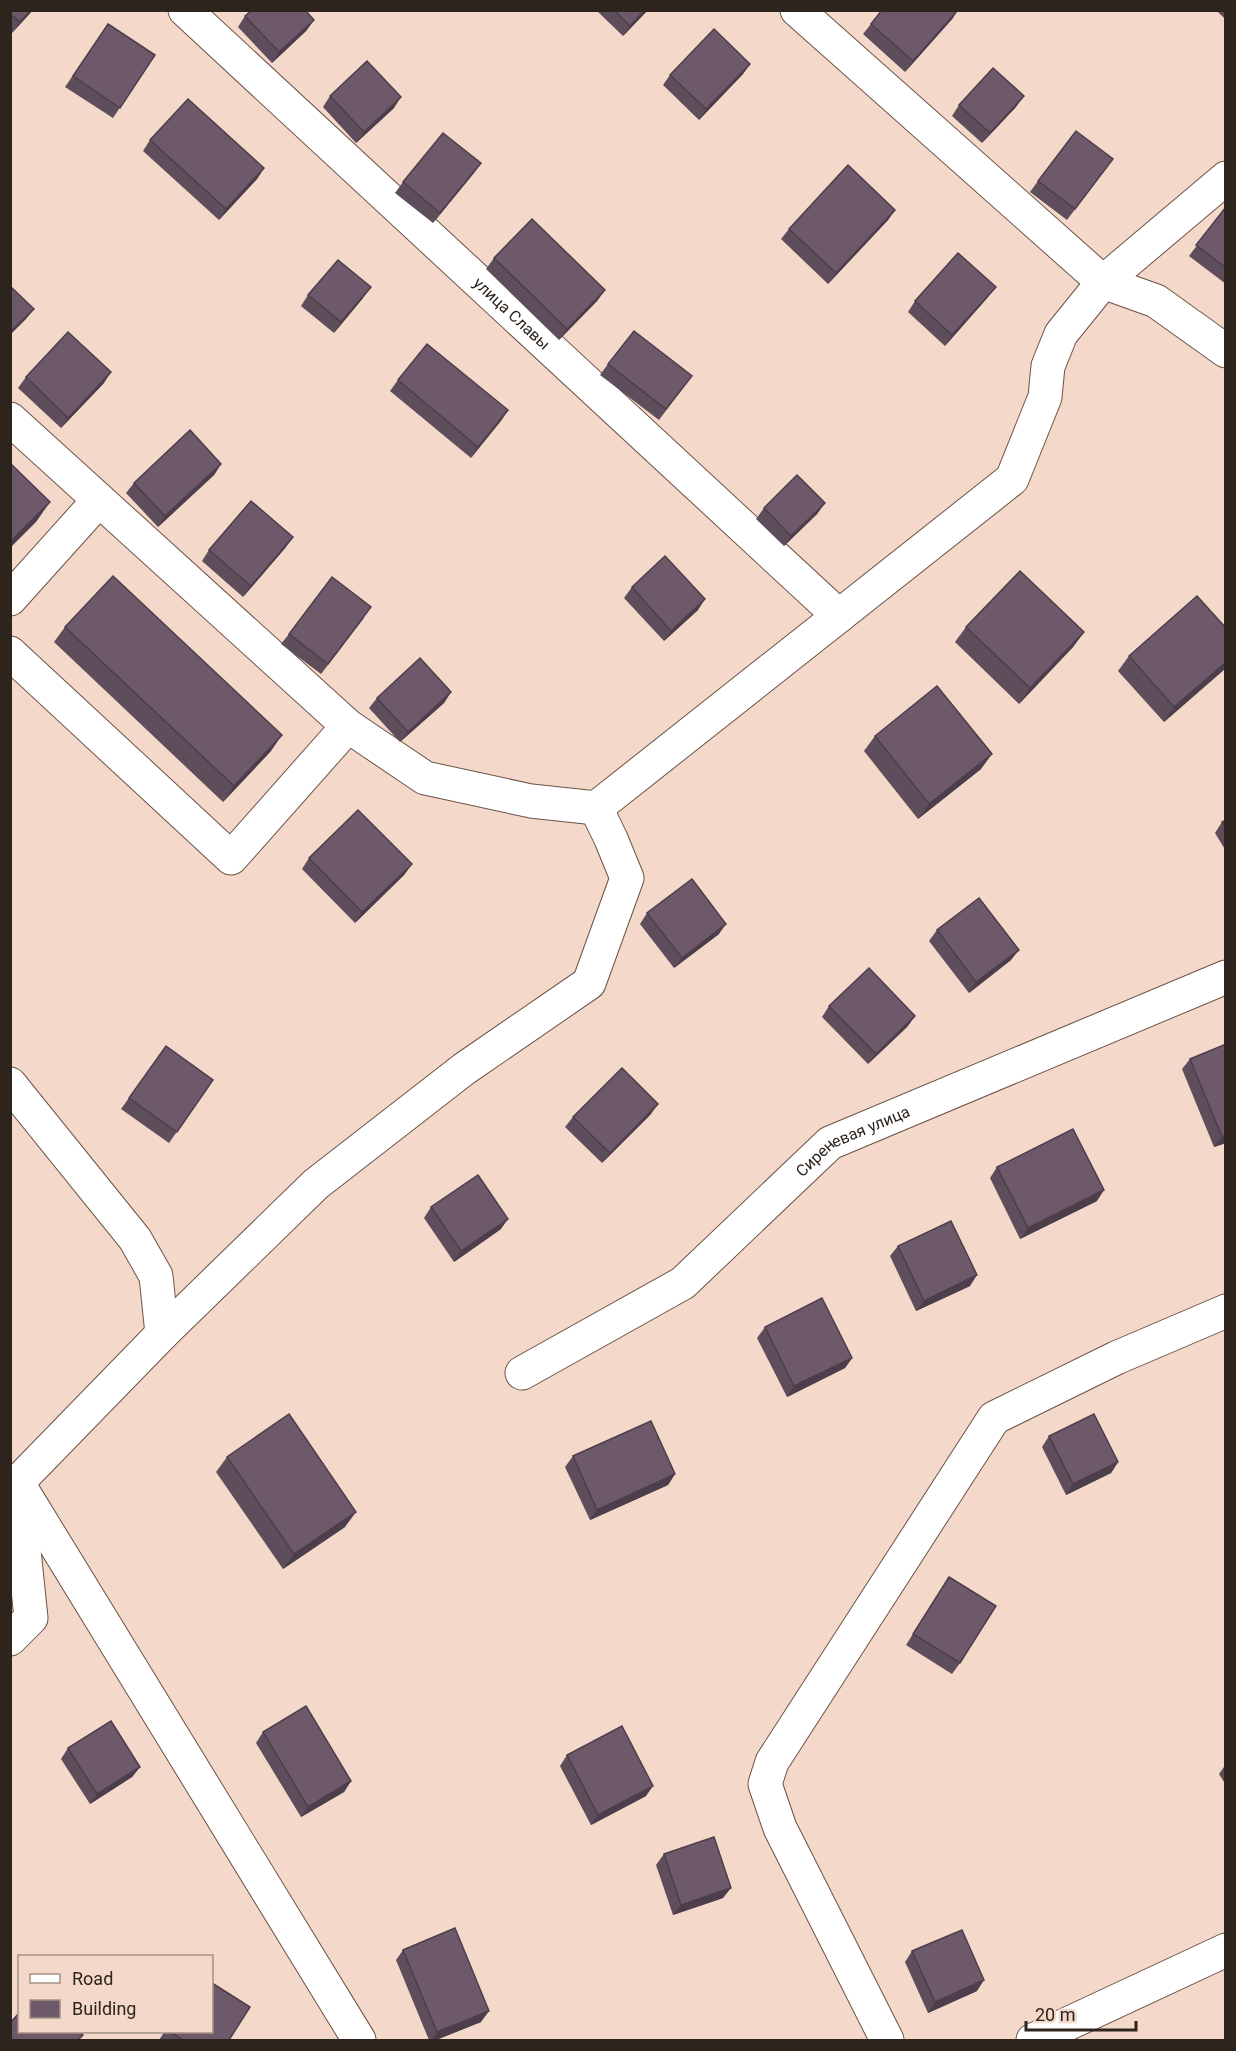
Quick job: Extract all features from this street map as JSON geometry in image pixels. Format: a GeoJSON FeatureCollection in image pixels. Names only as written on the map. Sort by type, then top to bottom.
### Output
{"type":"FeatureCollection","features":[{"type":"Feature","properties":{"kind":"street","name":"улица Славы"},"geometry":{"type":"LineString","coordinates":[[185,10],[838,616]]}},
{"type":"Feature","properties":{"kind":"street"},"geometry":{"type":"LineString","coordinates":[[796,10],[1103,282],[1156,301],[1226,351]]}},
{"type":"Feature","properties":{"kind":"street"},"geometry":{"type":"LineString","coordinates":[[10,419],[348,726],[425,778],[531,801],[596,808],[1012,479],[1045,397],[1048,366],[1061,334],[1103,282],[1226,178]]}},
{"type":"Feature","properties":{"kind":"street"},"geometry":{"type":"LineString","coordinates":[[10,599],[99,500]]}},
{"type":"Feature","properties":{"kind":"street"},"geometry":{"type":"LineString","coordinates":[[10,653],[231,858],[348,726]]}},
{"type":"Feature","properties":{"kind":"street"},"geometry":{"type":"LineString","coordinates":[[14,1481],[316,1184],[464,1069],[589,983],[627,878],[596,808]]}},
{"type":"Feature","properties":{"kind":"street","name":"Сиреневая улица"},"geometry":{"type":"LineString","coordinates":[[522,1373],[683,1283],[831,1143],[1226,977]]}},
{"type":"Feature","properties":{"kind":"street"},"geometry":{"type":"LineString","coordinates":[[10,1084],[135,1239],[156,1276],[162,1334]]}},
{"type":"Feature","properties":{"kind":"street"},"geometry":{"type":"LineString","coordinates":[[886,2040],[780,1828],[765,1784],[772,1762],[994,1418],[1116,1358],[1226,1311]]}},
{"type":"Feature","properties":{"kind":"street"},"geometry":{"type":"LineString","coordinates":[[10,1639],[31,1618],[14,1481]]}},
{"type":"Feature","properties":{"kind":"street"},"geometry":{"type":"LineString","coordinates":[[14,1481],[359,2040]]}},
{"type":"Feature","properties":{"kind":"street"},"geometry":{"type":"LineString","coordinates":[[1033,2040],[1226,1950]]}},
{"type":"Feature","properties":{"kind":"building"},"geometry":{"type":"Polygon","coordinates":[[[10,10],[31,10],[20,22],[10,14],[10,10]]]}},
{"type":"Feature","properties":{"kind":"building"},"geometry":{"type":"Polygon","coordinates":[[[252,10],[305,10],[314,20],[279,52],[245,16],[252,10]]]}},
{"type":"Feature","properties":{"kind":"building"},"geometry":{"type":"Polygon","coordinates":[[[614,10],[645,10],[630,26],[614,10]]]}},
{"type":"Feature","properties":{"kind":"building"},"geometry":{"type":"Polygon","coordinates":[[[882,10],[958,10],[913,61],[871,24],[882,10]]]}},
{"type":"Feature","properties":{"kind":"building"},"geometry":{"type":"Polygon","coordinates":[[[108,24],[155,55],[120,108],[73,76],[108,24]]]}},
{"type":"Feature","properties":{"kind":"building"},"geometry":{"type":"Polygon","coordinates":[[[714,29],[750,64],[706,109],[670,75],[714,29]]]}},
{"type":"Feature","properties":{"kind":"building"},"geometry":{"type":"Polygon","coordinates":[[[367,61],[401,97],[364,132],[330,96],[367,61]]]}},
{"type":"Feature","properties":{"kind":"building"},"geometry":{"type":"Polygon","coordinates":[[[993,68],[1024,96],[990,133],[959,105],[993,68]]]}},
{"type":"Feature","properties":{"kind":"building"},"geometry":{"type":"Polygon","coordinates":[[[188,99],[264,168],[226,209],[150,140],[188,99]]]}},
{"type":"Feature","properties":{"kind":"building"},"geometry":{"type":"Polygon","coordinates":[[[1076,131],[1113,159],[1075,209],[1038,181],[1076,131]]]}},
{"type":"Feature","properties":{"kind":"building"},"geometry":{"type":"Polygon","coordinates":[[[443,133],[481,163],[440,213],[403,182],[443,133]]]}},
{"type":"Feature","properties":{"kind":"building"},"geometry":{"type":"Polygon","coordinates":[[[848,165],[895,210],[836,273],[789,229],[848,165]]]}},
{"type":"Feature","properties":{"kind":"building"},"geometry":{"type":"Polygon","coordinates":[[[1226,207],[1226,268],[1196,245],[1226,207]]]}},
{"type":"Feature","properties":{"kind":"building"},"geometry":{"type":"Polygon","coordinates":[[[532,219],[605,290],[567,329],[494,258],[532,219]]]}},
{"type":"Feature","properties":{"kind":"building"},"geometry":{"type":"Polygon","coordinates":[[[958,253],[996,287],[952,335],[915,301],[958,253]]]}},
{"type":"Feature","properties":{"kind":"building"},"geometry":{"type":"Polygon","coordinates":[[[338,260],[371,287],[341,322],[308,295],[338,260]]]}},
{"type":"Feature","properties":{"kind":"building"},"geometry":{"type":"Polygon","coordinates":[[[10,286],[34,309],[10,332],[10,286]]]}},
{"type":"Feature","properties":{"kind":"building"},"geometry":{"type":"Polygon","coordinates":[[[634,331],[692,376],[666,409],[608,364],[634,331]]]}},
{"type":"Feature","properties":{"kind":"building"},"geometry":{"type":"Polygon","coordinates":[[[68,332],[111,372],[68,418],[26,377],[68,332]]]}},
{"type":"Feature","properties":{"kind":"building"},"geometry":{"type":"Polygon","coordinates":[[[427,344],[508,410],[478,447],[398,380],[427,344]]]}},
{"type":"Feature","properties":{"kind":"building"},"geometry":{"type":"Polygon","coordinates":[[[190,430],[221,464],[165,516],[134,483],[190,430]]]}},
{"type":"Feature","properties":{"kind":"building"},"geometry":{"type":"Polygon","coordinates":[[[10,463],[50,502],[10,542],[10,463]]]}},
{"type":"Feature","properties":{"kind":"building"},"geometry":{"type":"Polygon","coordinates":[[[797,475],[825,503],[791,536],[764,508],[797,475]]]}},
{"type":"Feature","properties":{"kind":"building"},"geometry":{"type":"Polygon","coordinates":[[[251,501],[293,537],[251,586],[209,550],[251,501]]]}},
{"type":"Feature","properties":{"kind":"building"},"geometry":{"type":"Polygon","coordinates":[[[665,556],[705,599],[671,631],[632,587],[665,556]]]}},
{"type":"Feature","properties":{"kind":"building"},"geometry":{"type":"Polygon","coordinates":[[[1020,571],[1084,632],[1030,688],[966,627],[1020,571]]]}},
{"type":"Feature","properties":{"kind":"building"},"geometry":{"type":"Polygon","coordinates":[[[113,576],[282,735],[234,786],[65,627],[113,576]]]}},
{"type":"Feature","properties":{"kind":"building"},"geometry":{"type":"Polygon","coordinates":[[[332,577],[371,607],[328,664],[289,634],[332,577]]]}},
{"type":"Feature","properties":{"kind":"building"},"geometry":{"type":"Polygon","coordinates":[[[1197,596],[1226,628],[1226,662],[1174,707],[1129,656],[1197,596]]]}},
{"type":"Feature","properties":{"kind":"building"},"geometry":{"type":"Polygon","coordinates":[[[420,658],[451,692],[408,732],[377,698],[420,658]]]}},
{"type":"Feature","properties":{"kind":"building"},"geometry":{"type":"Polygon","coordinates":[[[937,686],[992,754],[929,804],[875,736],[937,686]]]}},
{"type":"Feature","properties":{"kind":"building"},"geometry":{"type":"Polygon","coordinates":[[[358,810],[412,864],[362,912],[309,858],[358,810]]]}},
{"type":"Feature","properties":{"kind":"building"},"geometry":{"type":"Polygon","coordinates":[[[692,879],[726,924],[682,958],[647,913],[692,879]]]}},
{"type":"Feature","properties":{"kind":"building"},"geometry":{"type":"Polygon","coordinates":[[[979,898],[1019,950],[976,982],[937,930],[979,898]]]}},
{"type":"Feature","properties":{"kind":"building"},"geometry":{"type":"Polygon","coordinates":[[[869,968],[915,1016],[876,1054],[829,1006],[869,968]]]}},
{"type":"Feature","properties":{"kind":"building"},"geometry":{"type":"Polygon","coordinates":[[[1226,1044],[1226,1135],[1222,1137],[1190,1059],[1226,1044]]]}},
{"type":"Feature","properties":{"kind":"building"},"geometry":{"type":"Polygon","coordinates":[[[166,1046],[213,1080],[177,1132],[129,1098],[166,1046]]]}},
{"type":"Feature","properties":{"kind":"building"},"geometry":{"type":"Polygon","coordinates":[[[622,1068],[658,1104],[610,1153],[573,1117],[622,1068]]]}},
{"type":"Feature","properties":{"kind":"building"},"geometry":{"type":"Polygon","coordinates":[[[1073,1129],[1104,1190],[1028,1228],[997,1167],[1073,1129]]]}},
{"type":"Feature","properties":{"kind":"building"},"geometry":{"type":"Polygon","coordinates":[[[478,1175],[508,1219],[461,1251],[431,1207],[478,1175]]]}},
{"type":"Feature","properties":{"kind":"building"},"geometry":{"type":"Polygon","coordinates":[[[951,1221],[977,1275],[924,1301],[898,1246],[951,1221]]]}},
{"type":"Feature","properties":{"kind":"building"},"geometry":{"type":"Polygon","coordinates":[[[822,1298],[852,1358],[794,1386],[765,1327],[822,1298]]]}},
{"type":"Feature","properties":{"kind":"building"},"geometry":{"type":"Polygon","coordinates":[[[289,1414],[356,1512],[294,1554],[227,1457],[289,1414]]]}},
{"type":"Feature","properties":{"kind":"building"},"geometry":{"type":"Polygon","coordinates":[[[1094,1414],[1118,1462],[1073,1484],[1049,1436],[1094,1414]]]}},
{"type":"Feature","properties":{"kind":"building"},"geometry":{"type":"Polygon","coordinates":[[[651,1421],[675,1474],[597,1510],[573,1456],[651,1421]]]}},
{"type":"Feature","properties":{"kind":"building"},"geometry":{"type":"Polygon","coordinates":[[[949,1577],[996,1606],[960,1663],[913,1634],[949,1577]]]}},
{"type":"Feature","properties":{"kind":"building"},"geometry":{"type":"Polygon","coordinates":[[[306,1706],[351,1781],[308,1807],[263,1732],[306,1706]]]}},
{"type":"Feature","properties":{"kind":"building"},"geometry":{"type":"Polygon","coordinates":[[[111,1721],[140,1767],[97,1794],[68,1748],[111,1721]]]}},
{"type":"Feature","properties":{"kind":"building"},"geometry":{"type":"Polygon","coordinates":[[[622,1726],[653,1786],[598,1815],[567,1755],[622,1726]]]}},
{"type":"Feature","properties":{"kind":"building"},"geometry":{"type":"Polygon","coordinates":[[[714,1837],[731,1888],[681,1905],[664,1854],[714,1837]]]}},
{"type":"Feature","properties":{"kind":"building"},"geometry":{"type":"Polygon","coordinates":[[[455,1928],[489,2011],[437,2032],[403,1950],[455,1928]]]}},
{"type":"Feature","properties":{"kind":"building"},"geometry":{"type":"Polygon","coordinates":[[[962,1930],[984,1980],[935,2002],[912,1951],[962,1930]]]}},
{"type":"Feature","properties":{"kind":"building"},"geometry":{"type":"Polygon","coordinates":[[[213,1984],[250,2007],[229,2040],[183,2040],[172,2033],[213,2033],[213,1984]]]}},
{"type":"Feature","properties":{"kind":"building"},"geometry":{"type":"Polygon","coordinates":[[[18,2014],[18,2033],[81,2033],[83,2035],[78,2040],[10,2040],[10,2023],[18,2014]]]}}]}
